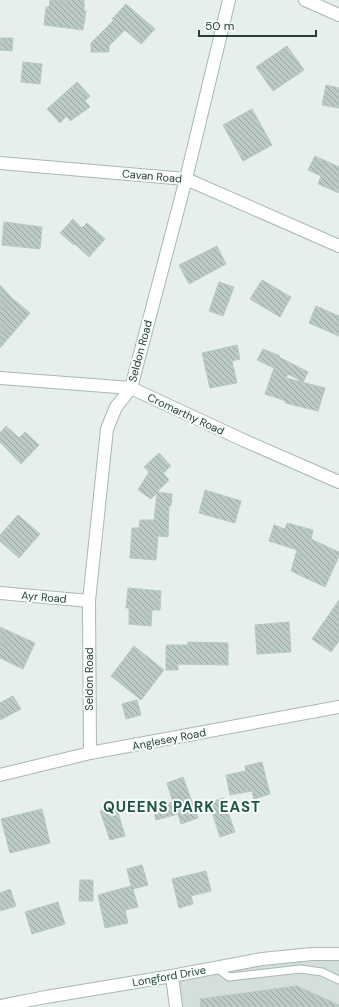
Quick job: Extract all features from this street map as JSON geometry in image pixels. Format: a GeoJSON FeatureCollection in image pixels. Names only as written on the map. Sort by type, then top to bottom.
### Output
{"type":"FeatureCollection","features":[{"type":"Feature","properties":{"kind":"street","name":"Seldon Road"},"geometry":{"type":"LineString","coordinates":[[90,753],[89,601],[108,429],[116,407],[130,388],[186,179],[229,0]]}},
{"type":"Feature","properties":{"kind":"street"},"geometry":{"type":"LineString","coordinates":[[305,0],[339,15]]}},
{"type":"Feature","properties":{"kind":"street","name":"Cavan Road"},"geometry":{"type":"LineString","coordinates":[[0,163],[186,179],[339,246]]}},
{"type":"Feature","properties":{"kind":"street","name":"Cromarthy Road"},"geometry":{"type":"LineString","coordinates":[[0,378],[130,388],[339,482]]}},
{"type":"Feature","properties":{"kind":"street","name":"Ayr Road"},"geometry":{"type":"LineString","coordinates":[[0,593],[89,601]]}},
{"type":"Feature","properties":{"kind":"street","name":"Anglesey Road"},"geometry":{"type":"LineString","coordinates":[[0,775],[90,753],[339,707]]}},
{"type":"Feature","properties":{"kind":"street","name":"Longford Drive"},"geometry":{"type":"LineString","coordinates":[[0,1006],[262,959],[312,954],[339,954]]}},
{"type":"Feature","properties":{"kind":"street"},"geometry":{"type":"LineString","coordinates":[[172,976],[176,1007]]}},
{"type":"Feature","properties":{"kind":"lane"},"geometry":{"type":"LineString","coordinates":[[215,967],[229,976],[300,968],[322,972],[339,980]]}},
{"type":"Feature","properties":{"kind":"shaded area"},"geometry":{"type":"Polygon","coordinates":[[[339,956],[339,1007],[180,1007],[175,978],[262,961],[339,956]]]}},
{"type":"Feature","properties":{"kind":"building"},"geometry":{"type":"Polygon","coordinates":[[[50,0],[84,0],[84,11],[86,11],[83,30],[44,25],[46,7],[49,7],[50,0]]]}},
{"type":"Feature","properties":{"kind":"building"},"geometry":{"type":"Polygon","coordinates":[[[126,4],[155,29],[141,44],[125,30],[109,46],[109,52],[91,52],[91,43],[114,20],[112,19],[126,4]]]}},
{"type":"Feature","properties":{"kind":"building"},"geometry":{"type":"Polygon","coordinates":[[[0,38],[13,38],[12,51],[0,50],[0,38]]]}},
{"type":"Feature","properties":{"kind":"building"},"geometry":{"type":"Polygon","coordinates":[[[287,46],[304,70],[273,91],[256,67],[287,46]]]}},
{"type":"Feature","properties":{"kind":"building"},"geometry":{"type":"Polygon","coordinates":[[[23,62],[42,64],[40,84],[21,82],[23,62]]]}},
{"type":"Feature","properties":{"kind":"building"},"geometry":{"type":"Polygon","coordinates":[[[77,82],[90,96],[85,101],[90,107],[70,121],[67,116],[60,123],[47,109],[77,82]]]}},
{"type":"Feature","properties":{"kind":"building"},"geometry":{"type":"Polygon","coordinates":[[[326,85],[339,88],[339,108],[322,105],[326,85]]]}},
{"type":"Feature","properties":{"kind":"building"},"geometry":{"type":"Polygon","coordinates":[[[252,109],[272,145],[243,161],[223,125],[252,109]]]}},
{"type":"Feature","properties":{"kind":"building"},"geometry":{"type":"Polygon","coordinates":[[[315,156],[339,167],[339,193],[318,184],[321,176],[308,170],[315,156]]]}},
{"type":"Feature","properties":{"kind":"building"},"geometry":{"type":"Polygon","coordinates":[[[73,219],[82,228],[87,223],[105,239],[89,257],[60,233],[73,219]]]}},
{"type":"Feature","properties":{"kind":"building"},"geometry":{"type":"Polygon","coordinates":[[[4,222],[42,227],[40,249],[2,245],[4,222]]]}},
{"type":"Feature","properties":{"kind":"building"},"geometry":{"type":"Polygon","coordinates":[[[217,246],[226,264],[189,284],[179,265],[217,246]]]}},
{"type":"Feature","properties":{"kind":"building"},"geometry":{"type":"Polygon","coordinates":[[[262,280],[291,297],[280,317],[250,299],[262,280]]]}},
{"type":"Feature","properties":{"kind":"building"},"geometry":{"type":"Polygon","coordinates":[[[219,282],[234,287],[223,316],[209,311],[219,282]]]}},
{"type":"Feature","properties":{"kind":"building"},"geometry":{"type":"Polygon","coordinates":[[[0,285],[12,298],[30,313],[0,348],[0,285]]]}},
{"type":"Feature","properties":{"kind":"building"},"geometry":{"type":"Polygon","coordinates":[[[316,306],[339,316],[339,336],[309,323],[316,306]]]}},
{"type":"Feature","properties":{"kind":"building"},"geometry":{"type":"Polygon","coordinates":[[[237,345],[240,359],[232,361],[237,383],[210,388],[202,353],[237,345]]]}},
{"type":"Feature","properties":{"kind":"building"},"geometry":{"type":"Polygon","coordinates":[[[263,349],[280,356],[279,357],[308,372],[303,382],[288,374],[286,378],[325,388],[318,411],[285,403],[286,401],[265,394],[274,368],[257,360],[263,349]]]}},
{"type":"Feature","properties":{"kind":"building"},"geometry":{"type":"Polygon","coordinates":[[[6,426],[19,438],[25,432],[39,445],[21,464],[0,442],[0,433],[6,426]]]}},
{"type":"Feature","properties":{"kind":"building"},"geometry":{"type":"Polygon","coordinates":[[[159,453],[171,466],[163,473],[169,480],[157,492],[172,494],[171,506],[169,506],[168,537],[158,536],[156,560],[130,558],[132,528],[139,528],[140,520],[154,520],[157,493],[151,499],[138,490],[149,472],[144,467],[159,453]]]}},
{"type":"Feature","properties":{"kind":"building"},"geometry":{"type":"Polygon","coordinates":[[[205,490],[241,501],[235,523],[199,513],[205,490]]]}},
{"type":"Feature","properties":{"kind":"building"},"geometry":{"type":"Polygon","coordinates":[[[18,515],[40,534],[19,558],[0,541],[0,535],[18,515]]]}},
{"type":"Feature","properties":{"kind":"building"},"geometry":{"type":"Polygon","coordinates":[[[287,523],[313,530],[311,539],[339,552],[339,556],[325,587],[291,571],[297,550],[269,541],[274,525],[285,529],[287,523]]]}},
{"type":"Feature","properties":{"kind":"building"},"geometry":{"type":"Polygon","coordinates":[[[128,588],[161,591],[160,610],[152,610],[151,626],[129,624],[129,608],[126,608],[128,588]]]}},
{"type":"Feature","properties":{"kind":"building"},"geometry":{"type":"Polygon","coordinates":[[[339,600],[339,641],[331,652],[312,639],[339,600]]]}},
{"type":"Feature","properties":{"kind":"building"},"geometry":{"type":"Polygon","coordinates":[[[289,622],[291,652],[257,654],[255,625],[289,622]]]}},
{"type":"Feature","properties":{"kind":"building"},"geometry":{"type":"Polygon","coordinates":[[[0,627],[35,643],[23,669],[0,658],[0,627]]]}},
{"type":"Feature","properties":{"kind":"building"},"geometry":{"type":"Polygon","coordinates":[[[188,642],[228,643],[228,665],[178,664],[178,670],[166,670],[166,645],[188,645],[188,642]]]}},
{"type":"Feature","properties":{"kind":"building"},"geometry":{"type":"Polygon","coordinates":[[[134,646],[164,670],[141,700],[111,676],[134,646]]]}},
{"type":"Feature","properties":{"kind":"building"},"geometry":{"type":"Polygon","coordinates":[[[13,696],[21,709],[0,720],[0,703],[13,696]]]}},
{"type":"Feature","properties":{"kind":"building"},"geometry":{"type":"Polygon","coordinates":[[[137,700],[141,715],[126,719],[122,704],[137,700]]]}},
{"type":"Feature","properties":{"kind":"building"},"geometry":{"type":"Polygon","coordinates":[[[262,762],[270,794],[254,799],[252,791],[230,795],[226,775],[246,771],[245,766],[262,762]]]}},
{"type":"Feature","properties":{"kind":"building"},"geometry":{"type":"Polygon","coordinates":[[[183,777],[198,818],[181,824],[178,814],[156,820],[153,807],[173,802],[167,783],[183,777]]]}},
{"type":"Feature","properties":{"kind":"building"},"geometry":{"type":"Polygon","coordinates":[[[223,798],[235,832],[220,837],[209,803],[223,798]]]}},
{"type":"Feature","properties":{"kind":"building"},"geometry":{"type":"Polygon","coordinates":[[[116,806],[125,836],[110,840],[100,811],[116,806]]]}},
{"type":"Feature","properties":{"kind":"building"},"geometry":{"type":"Polygon","coordinates":[[[42,809],[50,843],[10,853],[1,819],[42,809]]]}},
{"type":"Feature","properties":{"kind":"building"},"geometry":{"type":"Polygon","coordinates":[[[142,865],[148,885],[133,889],[138,907],[125,910],[128,923],[105,928],[98,895],[131,886],[127,869],[142,865]]]}},
{"type":"Feature","properties":{"kind":"building"},"geometry":{"type":"Polygon","coordinates":[[[206,871],[211,891],[191,896],[193,904],[179,908],[172,879],[206,871]]]}},
{"type":"Feature","properties":{"kind":"building"},"geometry":{"type":"Polygon","coordinates":[[[80,880],[93,880],[93,901],[79,901],[80,880]]]}},
{"type":"Feature","properties":{"kind":"building"},"geometry":{"type":"Polygon","coordinates":[[[10,889],[16,906],[0,911],[0,893],[10,889]]]}},
{"type":"Feature","properties":{"kind":"building"},"geometry":{"type":"Polygon","coordinates":[[[58,902],[65,924],[32,934],[25,912],[58,902]]]}},
{"type":"Feature","properties":{"kind":"building"},"geometry":{"type":"Polygon","coordinates":[[[297,986],[339,1005],[339,1007],[201,1007],[200,999],[297,986]]]}},
{"type":"Feature","properties":{"kind":"district","name":"QUEENS PARK EAST"},"geometry":{"type":"Point","coordinates":[182,807]}}]}
